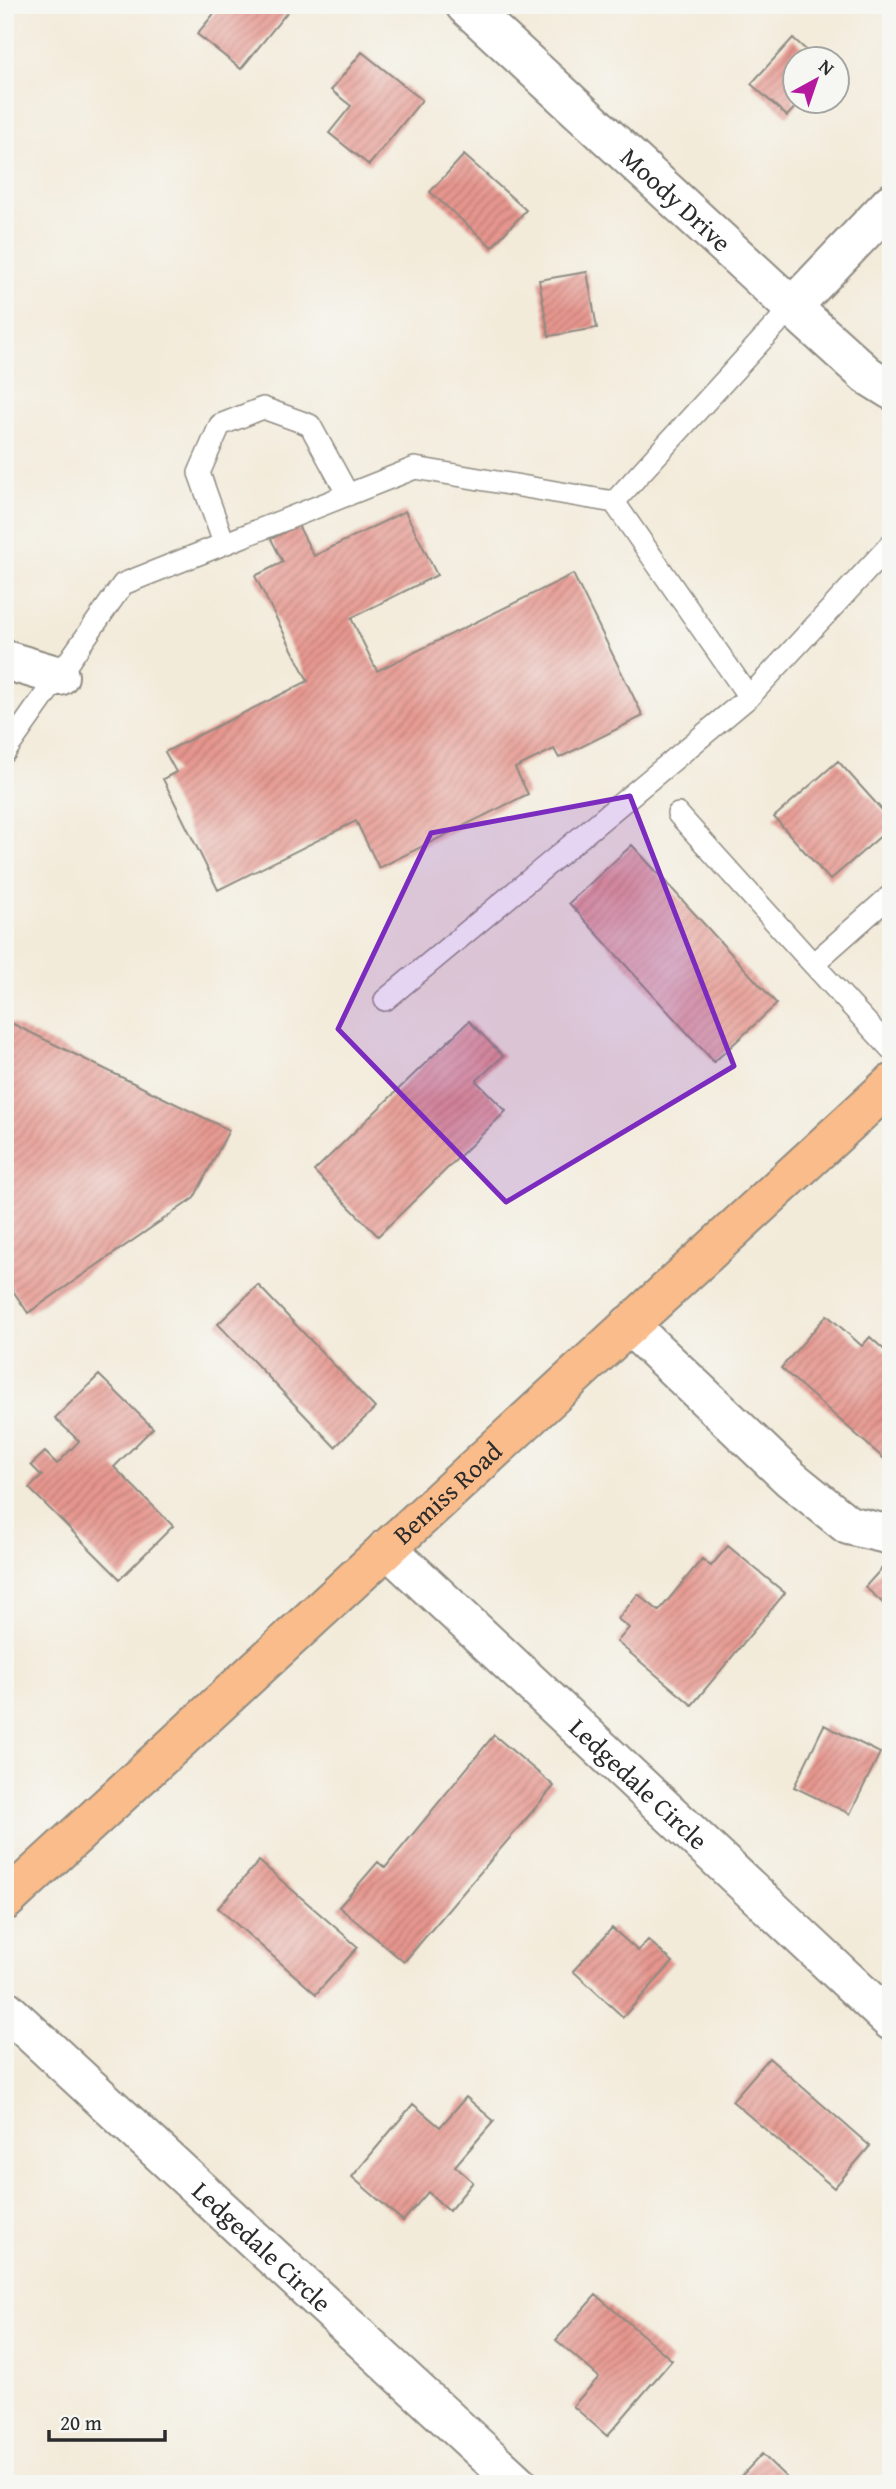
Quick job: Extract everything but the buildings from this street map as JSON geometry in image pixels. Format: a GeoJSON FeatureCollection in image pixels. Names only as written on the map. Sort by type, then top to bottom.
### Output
{"type":"FeatureCollection","features":[{"type":"Feature","properties":{"kind":"main road","name":"Bemiss Road"},"geometry":{"type":"LineString","coordinates":[[5,1902],[891,1084]]}},
{"type":"Feature","properties":{"kind":"street","name":"Moody Drive"},"geometry":{"type":"LineString","coordinates":[[465,5],[511,44],[867,375],[891,390]]}},
{"type":"Feature","properties":{"kind":"street"},"geometry":{"type":"LineString","coordinates":[[792,307],[891,203]]}},
{"type":"Feature","properties":{"kind":"street"},"geometry":{"type":"LineString","coordinates":[[5,660],[59,676]]}},
{"type":"Feature","properties":{"kind":"street"},"geometry":{"type":"LineString","coordinates":[[629,1325],[791,1479],[848,1525],[891,1535]]}},
{"type":"Feature","properties":{"kind":"street","name":"Ledgedale Circle"},"geometry":{"type":"LineString","coordinates":[[387,1548],[891,2021]]}},
{"type":"Feature","properties":{"kind":"street","name":"Ledgedale Circle"},"geometry":{"type":"LineString","coordinates":[[5,2009],[518,2484]]}},
{"type":"Feature","properties":{"kind":"lane"},"geometry":{"type":"LineString","coordinates":[[614,502],[792,307]]}},
{"type":"Feature","properties":{"kind":"lane"},"geometry":{"type":"LineString","coordinates":[[225,543],[199,473],[220,425],[263,408],[310,425],[348,495]]}},
{"type":"Feature","properties":{"kind":"lane"},"geometry":{"type":"LineString","coordinates":[[5,752],[123,584],[415,468],[614,502],[749,697]]}},
{"type":"Feature","properties":{"kind":"lane"},"geometry":{"type":"LineString","coordinates":[[385,1000],[749,697],[891,544]]}},
{"type":"Feature","properties":{"kind":"lane"},"geometry":{"type":"LineString","coordinates":[[678,814],[891,1049]]}},
{"type":"Feature","properties":{"kind":"lane"},"geometry":{"type":"LineString","coordinates":[[813,964],[891,895]]}},
{"type":"Feature","properties":{"kind":"highlighted area"},"geometry":{"type":"Polygon","coordinates":[[[630,796],[734,1066],[506,1202],[338,1029],[431,833],[630,796]]]}}]}
